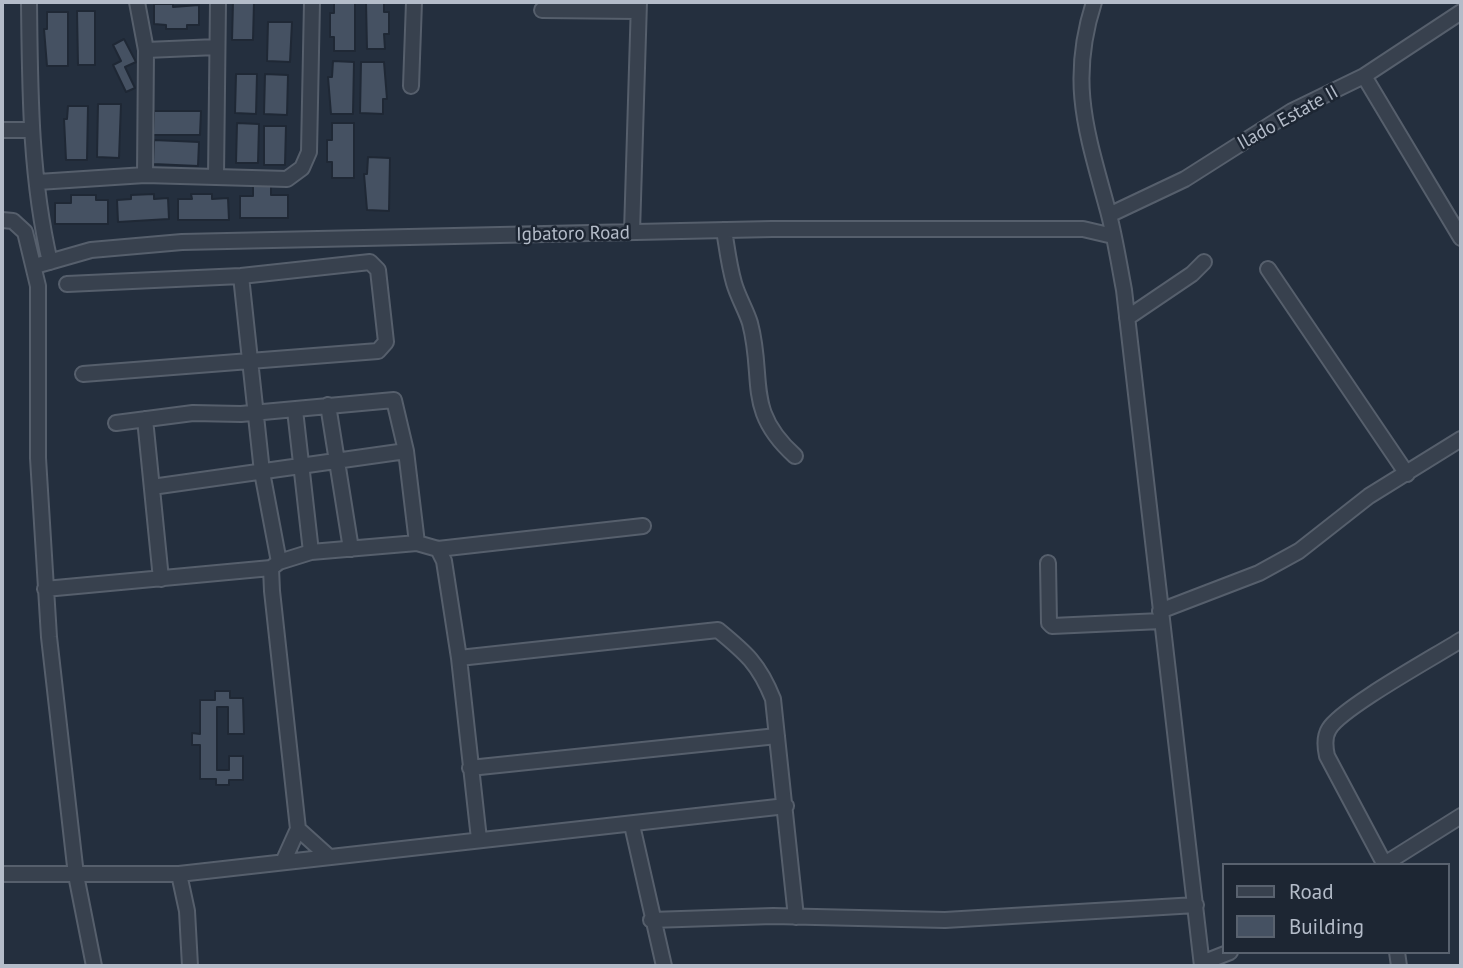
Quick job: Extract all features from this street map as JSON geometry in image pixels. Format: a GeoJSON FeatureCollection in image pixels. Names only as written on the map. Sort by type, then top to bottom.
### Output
{"type":"FeatureCollection","features":[{"type":"Feature","properties":{"kind":"street"},"geometry":{"type":"LineString","coordinates":[[29,2],[31,131],[43,234],[38,458],[45,589],[76,875],[94,966]]}},
{"type":"Feature","properties":{"kind":"street"},"geometry":{"type":"LineString","coordinates":[[137,2],[146,50],[145,175]]}},
{"type":"Feature","properties":{"kind":"street"},"geometry":{"type":"LineString","coordinates":[[216,176],[218,2]]}},
{"type":"Feature","properties":{"kind":"street"},"geometry":{"type":"LineString","coordinates":[[38,182],[145,175],[287,179],[302,168],[309,152],[312,2]]}},
{"type":"Feature","properties":{"kind":"street"},"geometry":{"type":"LineString","coordinates":[[411,86],[414,2]]}},
{"type":"Feature","properties":{"kind":"street"},"geometry":{"type":"LineString","coordinates":[[1094,2],[1082,47],[1081,105],[1109,215],[1127,318],[1202,965],[1226,954]]}},
{"type":"Feature","properties":{"kind":"street"},"geometry":{"type":"LineString","coordinates":[[542,10],[638,6],[632,232]]}},
{"type":"Feature","properties":{"kind":"street","name":"Ilado Estate II"},"geometry":{"type":"LineString","coordinates":[[1109,215],[1185,179],[1292,111],[1364,76],[1461,12]]}},
{"type":"Feature","properties":{"kind":"street"},"geometry":{"type":"LineString","coordinates":[[146,50],[217,47]]}},
{"type":"Feature","properties":{"kind":"street"},"geometry":{"type":"LineString","coordinates":[[1364,76],[1461,238]]}},
{"type":"Feature","properties":{"kind":"street"},"geometry":{"type":"LineString","coordinates":[[2,130],[31,131]]}},
{"type":"Feature","properties":{"kind":"street"},"geometry":{"type":"LineString","coordinates":[[2,220],[13,221],[25,232],[42,264]]}},
{"type":"Feature","properties":{"kind":"street","name":"Igbatoro Road"},"geometry":{"type":"LineString","coordinates":[[42,264],[91,250],[182,242],[724,230],[1083,229],[1113,236]]}},
{"type":"Feature","properties":{"kind":"street"},"geometry":{"type":"LineString","coordinates":[[724,230],[734,284],[749,322],[757,389],[767,422],[775,438],[796,456]]}},
{"type":"Feature","properties":{"kind":"street"},"geometry":{"type":"LineString","coordinates":[[67,284],[241,276],[370,262],[378,270],[386,342],[377,351],[83,374]]}},
{"type":"Feature","properties":{"kind":"street"},"geometry":{"type":"LineString","coordinates":[[1127,318],[1192,275],[1204,262]]}},
{"type":"Feature","properties":{"kind":"street"},"geometry":{"type":"LineString","coordinates":[[1268,269],[1407,474]]}},
{"type":"Feature","properties":{"kind":"street"},"geometry":{"type":"LineString","coordinates":[[241,276],[249,363],[275,565],[298,829],[284,860]]}},
{"type":"Feature","properties":{"kind":"street"},"geometry":{"type":"LineString","coordinates":[[116,423],[193,413],[227,415],[394,400],[406,451],[417,543]]}},
{"type":"Feature","properties":{"kind":"street"},"geometry":{"type":"LineString","coordinates":[[328,405],[335,463],[351,549]]}},
{"type":"Feature","properties":{"kind":"street"},"geometry":{"type":"LineString","coordinates":[[295,410],[312,552]]}},
{"type":"Feature","properties":{"kind":"street"},"geometry":{"type":"LineString","coordinates":[[145,419],[161,579]]}},
{"type":"Feature","properties":{"kind":"street"},"geometry":{"type":"LineString","coordinates":[[1048,563],[1049,623],[1052,626],[1161,616],[1259,573],[1299,551],[1369,496],[1461,439]]}},
{"type":"Feature","properties":{"kind":"street"},"geometry":{"type":"LineString","coordinates":[[152,487],[406,451]]}},
{"type":"Feature","properties":{"kind":"street"},"geometry":{"type":"LineString","coordinates":[[45,589],[275,565],[312,552],[417,543],[438,549],[643,526]]}},
{"type":"Feature","properties":{"kind":"street"},"geometry":{"type":"LineString","coordinates":[[438,549],[444,561],[459,658],[479,839]]}},
{"type":"Feature","properties":{"kind":"street"},"geometry":{"type":"LineString","coordinates":[[459,658],[718,630],[751,656],[761,670],[772,699],[786,806],[796,916]]}},
{"type":"Feature","properties":{"kind":"street"},"geometry":{"type":"LineString","coordinates":[[1383,863],[1327,756],[1325,742],[1329,728],[1355,706],[1461,640]]}},
{"type":"Feature","properties":{"kind":"street"},"geometry":{"type":"LineString","coordinates":[[470,768],[777,736]]}},
{"type":"Feature","properties":{"kind":"street"},"geometry":{"type":"LineString","coordinates":[[2,874],[179,874],[284,860],[632,825],[786,806]]}},
{"type":"Feature","properties":{"kind":"street"},"geometry":{"type":"LineString","coordinates":[[1386,863],[1461,816]]}},
{"type":"Feature","properties":{"kind":"street"},"geometry":{"type":"LineString","coordinates":[[632,825],[663,966]]}},
{"type":"Feature","properties":{"kind":"street"},"geometry":{"type":"LineString","coordinates":[[298,829],[327,856]]}},
{"type":"Feature","properties":{"kind":"street"},"geometry":{"type":"LineString","coordinates":[[179,874],[187,911],[190,966]]}},
{"type":"Feature","properties":{"kind":"street"},"geometry":{"type":"LineString","coordinates":[[651,920],[796,916],[946,920],[1196,905]]}},
{"type":"Feature","properties":{"kind":"building"},"geometry":{"type":"Polygon","coordinates":[[[233,2],[254,2],[253,40],[232,40],[233,2]]]}},
{"type":"Feature","properties":{"kind":"building"},"geometry":{"type":"Polygon","coordinates":[[[334,2],[355,2],[355,51],[334,51],[334,37],[330,37],[330,13],[334,13],[334,2]]]}},
{"type":"Feature","properties":{"kind":"building"},"geometry":{"type":"Polygon","coordinates":[[[366,2],[384,2],[384,12],[389,12],[389,34],[384,34],[385,49],[367,49],[366,2]]]}},
{"type":"Feature","properties":{"kind":"building"},"geometry":{"type":"Polygon","coordinates":[[[154,4],[173,4],[173,7],[199,5],[199,25],[187,25],[187,29],[166,29],[166,25],[154,24],[154,4]]]}},
{"type":"Feature","properties":{"kind":"building"},"geometry":{"type":"Polygon","coordinates":[[[77,11],[95,11],[95,65],[78,65],[77,11]]]}},
{"type":"Feature","properties":{"kind":"building"},"geometry":{"type":"Polygon","coordinates":[[[47,12],[68,12],[68,66],[47,66],[44,29],[47,29],[47,12]]]}},
{"type":"Feature","properties":{"kind":"building"},"geometry":{"type":"Polygon","coordinates":[[[268,22],[292,22],[290,62],[267,61],[268,22]]]}},
{"type":"Feature","properties":{"kind":"building"},"geometry":{"type":"Polygon","coordinates":[[[124,39],[136,62],[125,67],[135,88],[126,92],[113,65],[121,61],[113,45],[124,39]]]}},
{"type":"Feature","properties":{"kind":"building"},"geometry":{"type":"Polygon","coordinates":[[[333,61],[354,62],[353,114],[331,114],[328,77],[332,77],[333,61]]]}},
{"type":"Feature","properties":{"kind":"building"},"geometry":{"type":"Polygon","coordinates":[[[361,62],[384,62],[387,99],[383,99],[383,114],[360,113],[361,62]]]}},
{"type":"Feature","properties":{"kind":"building"},"geometry":{"type":"Polygon","coordinates":[[[236,74],[257,74],[256,114],[235,113],[236,74]]]}},
{"type":"Feature","properties":{"kind":"building"},"geometry":{"type":"Polygon","coordinates":[[[265,74],[288,75],[287,115],[264,114],[265,74]]]}},
{"type":"Feature","properties":{"kind":"building"},"geometry":{"type":"Polygon","coordinates":[[[98,104],[121,104],[119,158],[97,157],[98,104]]]}},
{"type":"Feature","properties":{"kind":"building"},"geometry":{"type":"Polygon","coordinates":[[[68,106],[88,106],[87,160],[66,160],[64,119],[67,119],[68,106]]]}},
{"type":"Feature","properties":{"kind":"building"},"geometry":{"type":"Polygon","coordinates":[[[154,111],[201,111],[200,135],[153,135],[154,111]]]}},
{"type":"Feature","properties":{"kind":"building"},"geometry":{"type":"Polygon","coordinates":[[[237,123],[259,124],[258,163],[236,163],[237,123]]]}},
{"type":"Feature","properties":{"kind":"building"},"geometry":{"type":"Polygon","coordinates":[[[332,123],[354,123],[354,178],[332,178],[332,162],[327,162],[327,140],[332,140],[332,123]]]}},
{"type":"Feature","properties":{"kind":"building"},"geometry":{"type":"Polygon","coordinates":[[[264,126],[286,126],[285,165],[264,165],[264,126]]]}},
{"type":"Feature","properties":{"kind":"building"},"geometry":{"type":"Polygon","coordinates":[[[154,140],[199,142],[198,166],[153,164],[154,140]]]}},
{"type":"Feature","properties":{"kind":"building"},"geometry":{"type":"Polygon","coordinates":[[[368,157],[390,158],[389,211],[367,210],[364,174],[367,174],[368,157]]]}},
{"type":"Feature","properties":{"kind":"building"},"geometry":{"type":"Polygon","coordinates":[[[253,185],[271,185],[271,195],[288,195],[288,218],[240,218],[240,196],[253,196],[253,185]]]}},
{"type":"Feature","properties":{"kind":"building"},"geometry":{"type":"Polygon","coordinates":[[[154,194],[154,199],[168,198],[169,219],[118,222],[117,200],[131,199],[131,195],[154,194]]]}},
{"type":"Feature","properties":{"kind":"building"},"geometry":{"type":"Polygon","coordinates":[[[191,194],[212,194],[212,199],[228,198],[229,220],[178,220],[178,199],[192,199],[191,194]]]}},
{"type":"Feature","properties":{"kind":"building"},"geometry":{"type":"Polygon","coordinates":[[[71,195],[96,195],[96,200],[108,200],[108,224],[55,224],[55,203],[71,203],[71,195]]]}},
{"type":"Feature","properties":{"kind":"building"},"geometry":{"type":"Polygon","coordinates":[[[215,691],[230,691],[230,698],[243,698],[244,734],[228,734],[228,707],[217,707],[217,770],[229,770],[229,756],[243,756],[243,780],[229,780],[229,785],[216,785],[216,779],[200,779],[200,745],[192,745],[192,733],[200,734],[200,700],[215,700],[215,691]]]}}]}
